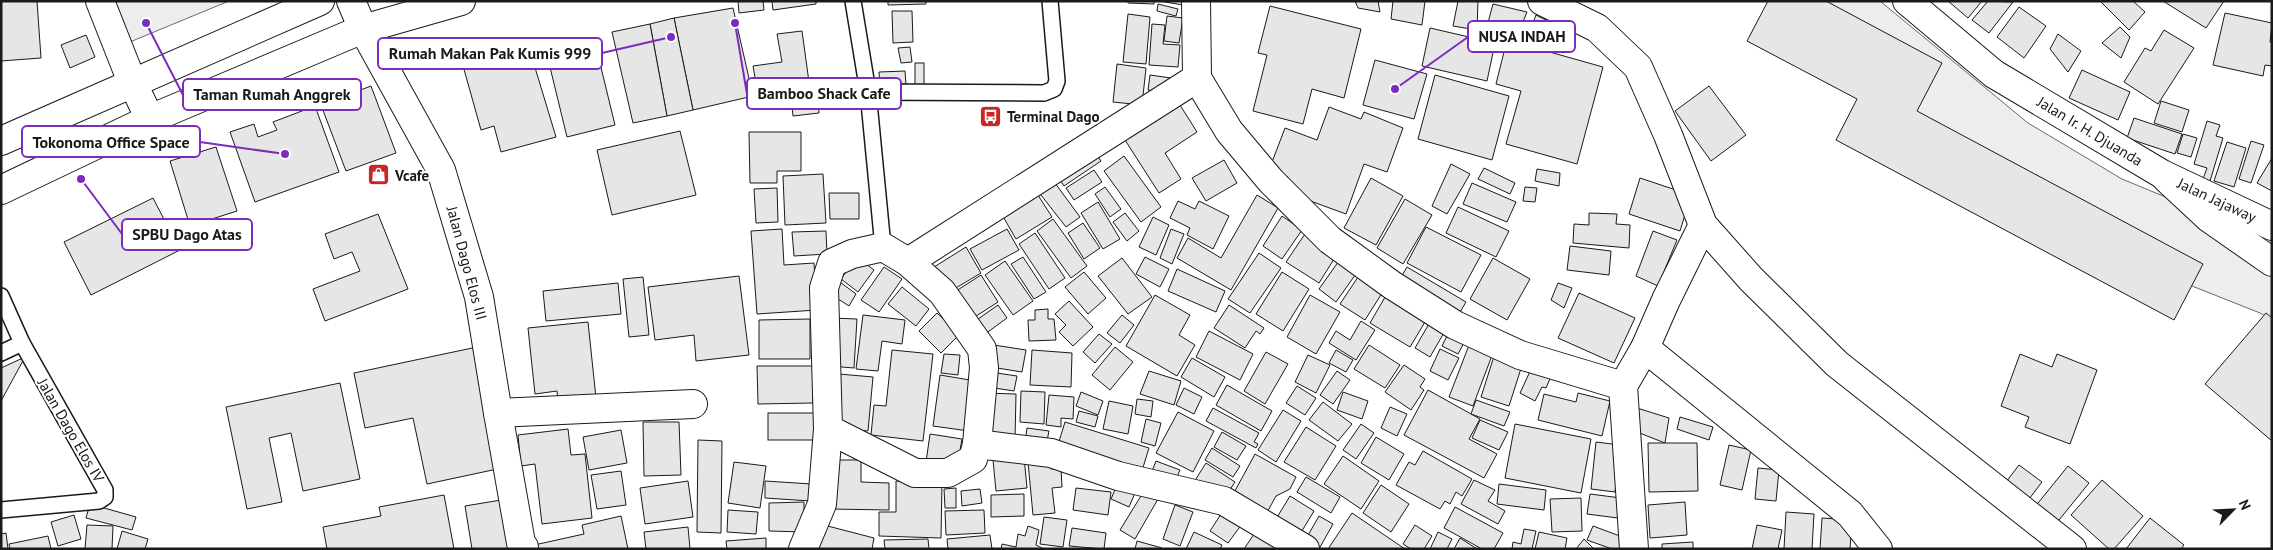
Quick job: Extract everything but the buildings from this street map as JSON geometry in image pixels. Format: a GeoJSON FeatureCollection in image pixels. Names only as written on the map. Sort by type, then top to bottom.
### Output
{"type":"FeatureCollection","features":[{"type":"Feature","properties":{"kind":"street"},"geometry":{"type":"LineString","coordinates":[[100,1],[132,82],[150,119]]}},
{"type":"Feature","properties":{"kind":"street"},"geometry":{"type":"LineString","coordinates":[[1,141],[320,1]]}},
{"type":"Feature","properties":{"kind":"street","name":"Jalan Dago Elos III"},"geometry":{"type":"LineString","coordinates":[[351,1],[363,29],[441,170],[479,297],[521,543],[524,547]]}},
{"type":"Feature","properties":{"kind":"street"},"geometry":{"type":"LineString","coordinates":[[1,190],[150,119],[363,29],[461,1]]}},
{"type":"Feature","properties":{"kind":"street"},"geometry":{"type":"LineString","coordinates":[[1196,1],[1197,78],[1229,131],[1271,180],[1330,240],[1392,285],[1455,325],[1520,355],[1623,386]]}},
{"type":"Feature","properties":{"kind":"street"},"geometry":{"type":"LineString","coordinates":[[1542,1],[1585,10],[1597,28],[1638,68],[1668,135],[1703,224],[1751,279],[1837,364],[2072,549]]}},
{"type":"Feature","properties":{"kind":"street","name":"Jalan Ir. H. Djuanda"},"geometry":{"type":"LineString","coordinates":[[1907,1],[1994,74],[2162,174],[2209,218],[2272,262]]}},
{"type":"Feature","properties":{"kind":"street"},"geometry":{"type":"LineString","coordinates":[[908,262],[1197,78]]}},
{"type":"Feature","properties":{"kind":"street","name":"Jalan Jajaway"},"geometry":{"type":"LineString","coordinates":[[2162,174],[2272,226]]}},
{"type":"Feature","properties":{"kind":"street"},"geometry":{"type":"LineString","coordinates":[[1634,549],[1623,386],[1646,348],[1666,300],[1703,224]]}},
{"type":"Feature","properties":{"kind":"street"},"geometry":{"type":"LineString","coordinates":[[803,549],[822,504],[828,429],[824,288],[832,263],[852,254],[883,247],[908,262],[942,292],[982,349],[984,368],[977,444],[973,459],[948,473],[914,473],[828,429]]}},
{"type":"Feature","properties":{"kind":"street"},"geometry":{"type":"LineString","coordinates":[[1646,348],[1850,514],[1878,549]]}},
{"type":"Feature","properties":{"kind":"street"},"geometry":{"type":"LineString","coordinates":[[498,413],[693,404]]}},
{"type":"Feature","properties":{"kind":"street"},"geometry":{"type":"LineString","coordinates":[[977,444],[1051,453],[1118,476],[1224,501],[1305,549]]}},
{"type":"Feature","properties":{"kind":"lane"},"geometry":{"type":"LineString","coordinates":[[853,1],[868,92],[883,247]]}},
{"type":"Feature","properties":{"kind":"lane"},"geometry":{"type":"LineString","coordinates":[[868,92],[1044,93],[1054,89],[1057,81],[1050,1]]}},
{"type":"Feature","properties":{"kind":"lane","name":"Jalan Dago Elos IV"},"geometry":{"type":"LineString","coordinates":[[1,296],[22,343],[105,490],[104,497],[99,501],[1,510]]}},
{"type":"Feature","properties":{"kind":"lane"},"geometry":{"type":"LineString","coordinates":[[1,353],[22,343]]}},
{"type":"Feature","properties":{"kind":"shaded area"},"geometry":{"type":"Polygon","coordinates":[[[107,1],[229,1],[125,44],[107,1]]]}},
{"type":"Feature","properties":{"kind":"shaded area"},"geometry":{"type":"Polygon","coordinates":[[[1802,1],[1880,1],[2028,123],[2122,179],[2272,241],[2272,320],[2260,313],[1945,188],[1802,1]]]}},
{"type":"Feature","properties":{"kind":"place","name":"Taman Rumah Anggrek"},"geometry":{"type":"Point","coordinates":[146,23]}},
{"type":"Feature","properties":{"kind":"place","name":"Bamboo Shack Cafe"},"geometry":{"type":"Point","coordinates":[735,23]}},
{"type":"Feature","properties":{"kind":"place","name":"Rumah Makan Pak Kumis 999"},"geometry":{"type":"Point","coordinates":[671,37]}},
{"type":"Feature","properties":{"kind":"place","name":"NUSA INDAH"},"geometry":{"type":"Point","coordinates":[1395,89]}},
{"type":"Feature","properties":{"kind":"place","name":"Terminal Dago"},"geometry":{"type":"Point","coordinates":[991,116]}},
{"type":"Feature","properties":{"kind":"place","name":"Tokonoma Office Space"},"geometry":{"type":"Point","coordinates":[285,154]}},
{"type":"Feature","properties":{"kind":"place","name":"Vcafe"},"geometry":{"type":"Point","coordinates":[379,175]}},
{"type":"Feature","properties":{"kind":"place","name":"SPBU Dago Atas"},"geometry":{"type":"Point","coordinates":[81,179]}}]}
